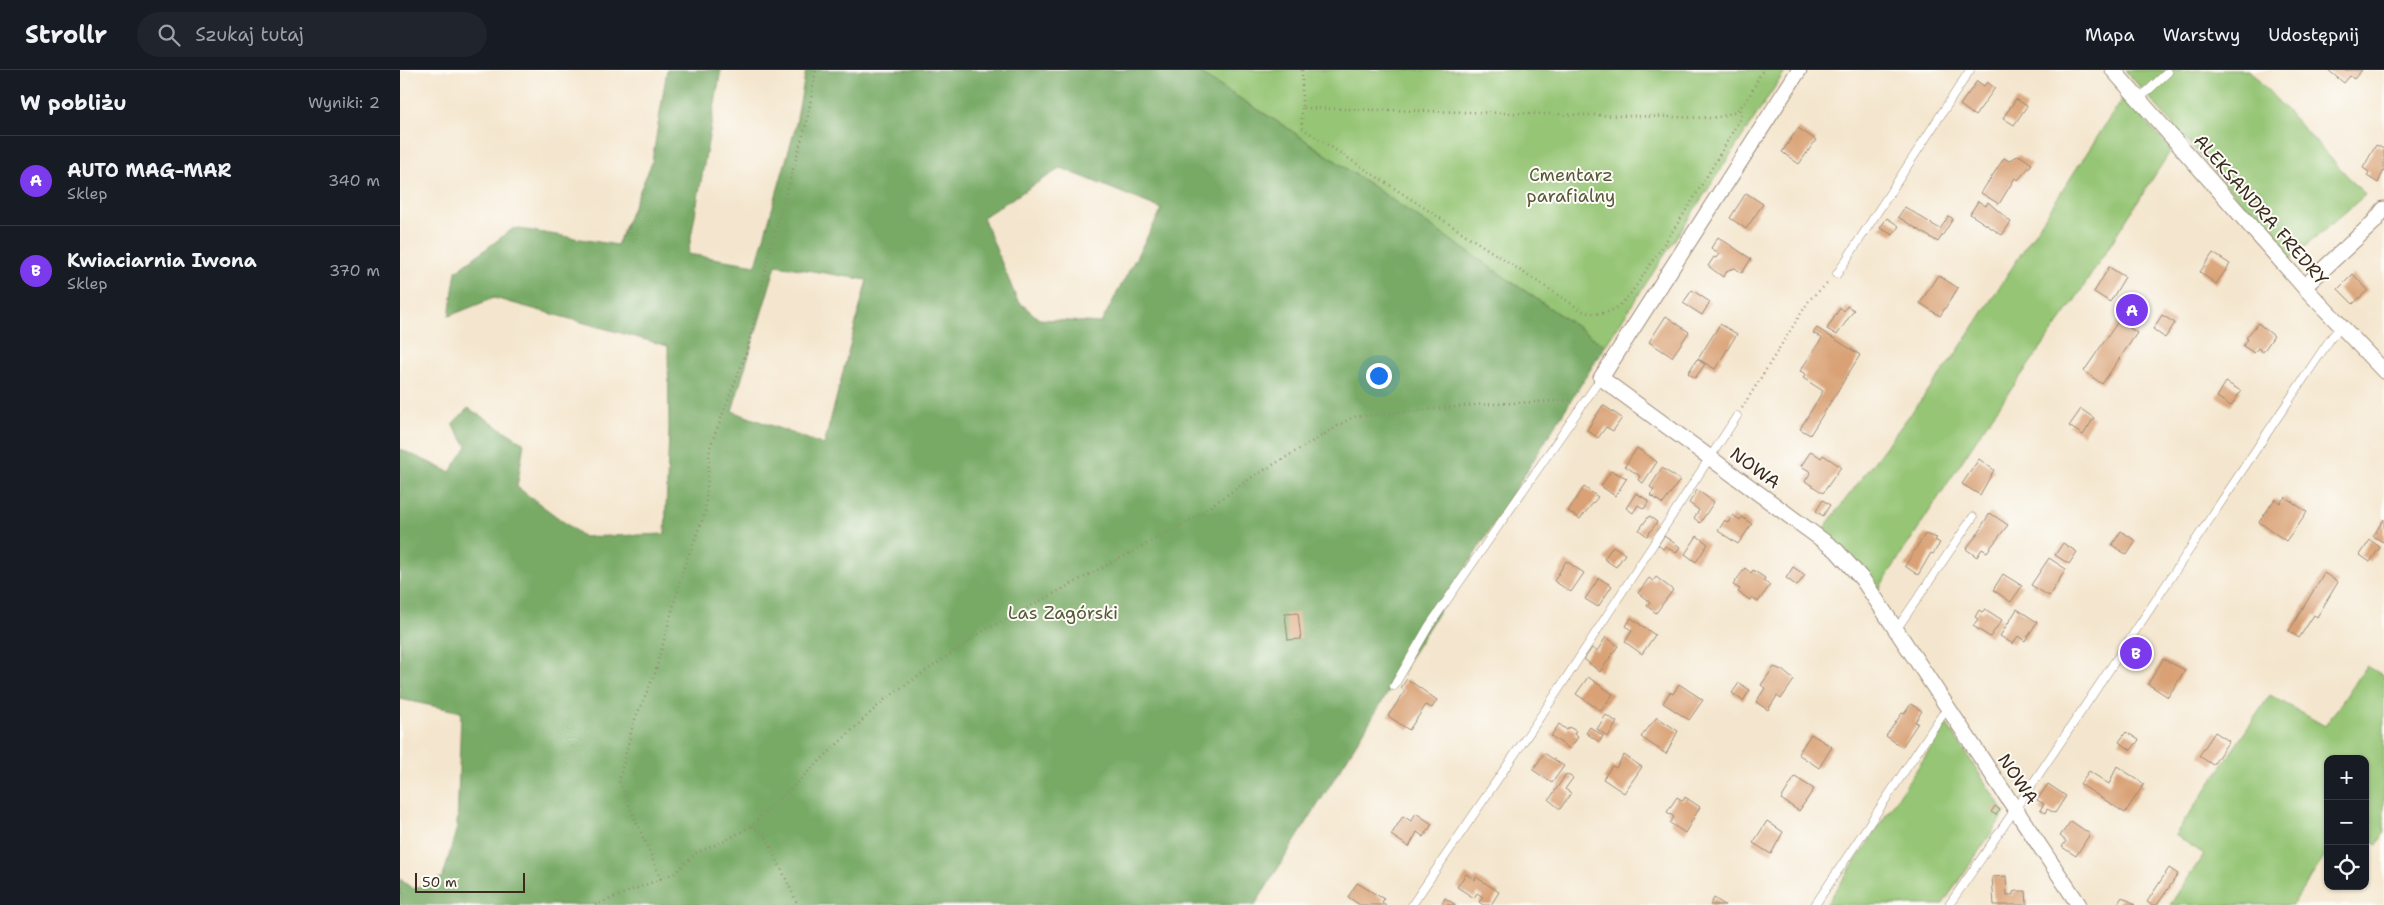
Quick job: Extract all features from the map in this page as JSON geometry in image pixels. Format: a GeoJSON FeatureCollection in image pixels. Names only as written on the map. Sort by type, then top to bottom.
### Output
{"type":"FeatureCollection","features":[{"type":"Feature","properties":{"kind":"street"},"geometry":{"type":"LineString","coordinates":[[1601,378],[1799,70]]}},
{"type":"Feature","properties":{"kind":"street","name":"ALEKSANDRA FREDRY"},"geometry":{"type":"LineString","coordinates":[[2113,70],[2304,287],[2384,371]]}},
{"type":"Feature","properties":{"kind":"street"},"geometry":{"type":"LineString","coordinates":[[2304,287],[2374,222],[2384,209]]}},
{"type":"Feature","properties":{"kind":"street","name":"NOWA"},"geometry":{"type":"LineString","coordinates":[[1601,378],[1836,550],[1862,580],[2079,905]]}},
{"type":"Feature","properties":{"kind":"lane"},"geometry":{"type":"LineString","coordinates":[[1837,274],[1970,70]]}},
{"type":"Feature","properties":{"kind":"lane"},"geometry":{"type":"LineString","coordinates":[[2139,99],[2168,72]]}},
{"type":"Feature","properties":{"kind":"lane"},"geometry":{"type":"LineString","coordinates":[[1949,905],[2016,810],[2214,511],[2331,338],[2341,327]]}},
{"type":"Feature","properties":{"kind":"lane"},"geometry":{"type":"LineString","coordinates":[[1394,686],[1429,626],[1601,378]]}},
{"type":"Feature","properties":{"kind":"lane"},"geometry":{"type":"LineString","coordinates":[[1412,905],[1553,698],[1737,416]]}},
{"type":"Feature","properties":{"kind":"lane"},"geometry":{"type":"LineString","coordinates":[[1896,630],[1973,517]]}},
{"type":"Feature","properties":{"kind":"lane"},"geometry":{"type":"LineString","coordinates":[[1814,905],[1942,715],[1949,710]]}},
{"type":"Feature","properties":{"kind":"path"},"geometry":{"type":"LineString","coordinates":[[661,879],[619,781],[633,724],[654,673],[684,567],[704,513],[710,447],[747,351],[771,246],[807,121],[816,70]]}},
{"type":"Feature","properties":{"kind":"path"},"geometry":{"type":"LineString","coordinates":[[1302,70],[1302,128],[1584,312],[1600,315],[1616,308],[1630,294],[1666,242],[1741,117],[1740,110]]}},
{"type":"Feature","properties":{"kind":"path"},"geometry":{"type":"LineString","coordinates":[[1302,108],[1712,118],[1730,115],[1740,110],[1763,70]]}},
{"type":"Feature","properties":{"kind":"path"},"geometry":{"type":"LineString","coordinates":[[1737,416],[1810,299],[1837,274]]}},
{"type":"Feature","properties":{"kind":"path"},"geometry":{"type":"LineString","coordinates":[[595,905],[675,873],[697,852],[723,842],[751,826],[884,700],[982,632],[1191,520],[1251,478],[1353,417],[1476,405],[1586,400]]}},
{"type":"Feature","properties":{"kind":"path"},"geometry":{"type":"LineString","coordinates":[[751,826],[765,834],[798,905]]}},
{"type":"Feature","properties":{"kind":"green space","name":"Las Zagórski"},"geometry":{"type":"Polygon","coordinates":[[[667,70],[721,70],[688,254],[756,265],[795,129],[806,70],[1205,70],[1202,75],[1289,129],[1605,346],[1255,905],[400,905],[400,879],[413,889],[443,877],[457,827],[461,712],[400,699],[400,449],[450,472],[467,446],[452,424],[468,408],[524,443],[517,487],[584,537],[665,534],[669,431],[668,346],[494,298],[449,316],[456,271],[514,228],[617,245],[652,162],[667,70]],[[1061,168],[983,217],[1017,300],[1039,319],[1101,323],[1162,209],[1061,168]],[[776,265],[732,411],[824,445],[867,280],[776,265]]]}},
{"type":"Feature","properties":{"kind":"green space","name":"Cmentarz parafialny"},"geometry":{"type":"Polygon","coordinates":[[[1205,70],[1786,70],[1605,346],[1289,129],[1202,75],[1205,70]]]}},
{"type":"Feature","properties":{"kind":"green space"},"geometry":{"type":"Polygon","coordinates":[[[2125,70],[2249,70],[2365,195],[2291,259],[2125,70]]]}},
{"type":"Feature","properties":{"kind":"green space"},"geometry":{"type":"Polygon","coordinates":[[[2124,96],[2171,150],[2073,303],[1985,426],[1878,590],[1821,532],[1955,355],[2124,96]]]}},
{"type":"Feature","properties":{"kind":"green space"},"geometry":{"type":"Polygon","coordinates":[[[2367,666],[2384,676],[2384,833],[2377,845],[2369,840],[2369,755],[2324,755],[2324,858],[2292,905],[2170,905],[2204,854],[2175,835],[2270,695],[2325,726],[2367,666]]]}},
{"type":"Feature","properties":{"kind":"green space"},"geometry":{"type":"Polygon","coordinates":[[[1947,724],[2005,813],[1942,905],[1826,905],[1947,724]]]}},
{"type":"Feature","properties":{"kind":"building"},"geometry":{"type":"Polygon","coordinates":[[[2328,70],[2362,70],[2354,79],[2350,76],[2344,83],[2328,70]]]}},
{"type":"Feature","properties":{"kind":"building"},"geometry":{"type":"Polygon","coordinates":[[[1977,81],[1984,86],[1987,82],[1995,88],[1975,116],[1960,105],[1977,81]]]}},
{"type":"Feature","properties":{"kind":"building"},"geometry":{"type":"Polygon","coordinates":[[[2016,99],[2027,106],[2014,125],[2003,118],[2016,99]]]}},
{"type":"Feature","properties":{"kind":"building"},"geometry":{"type":"Polygon","coordinates":[[[1798,128],[1816,140],[1799,164],[1782,152],[1798,128]]]}},
{"type":"Feature","properties":{"kind":"building"},"geometry":{"type":"Polygon","coordinates":[[[2376,145],[2384,149],[2384,170],[2378,183],[2367,176],[2369,172],[2363,168],[2376,145]]]}},
{"type":"Feature","properties":{"kind":"building"},"geometry":{"type":"Polygon","coordinates":[[[2019,155],[2032,164],[2018,180],[2015,178],[1999,204],[1981,193],[2004,158],[2009,161],[2019,155]]]}},
{"type":"Feature","properties":{"kind":"building"},"geometry":{"type":"Polygon","coordinates":[[[1746,193],[1763,204],[1746,229],[1730,218],[1746,193]]]}},
{"type":"Feature","properties":{"kind":"building"},"geometry":{"type":"Polygon","coordinates":[[[1978,201],[1986,206],[1988,202],[2011,222],[2002,235],[1970,214],[1978,201]]]}},
{"type":"Feature","properties":{"kind":"building"},"geometry":{"type":"Polygon","coordinates":[[[1905,207],[1940,229],[1949,216],[1953,219],[1938,242],[1898,217],[1905,207]]]}},
{"type":"Feature","properties":{"kind":"building"},"geometry":{"type":"Polygon","coordinates":[[[1887,218],[1899,226],[1893,235],[1880,228],[1887,218]]]}},
{"type":"Feature","properties":{"kind":"building"},"geometry":{"type":"Polygon","coordinates":[[[1718,237],[1751,259],[1742,273],[1735,268],[1728,270],[1723,277],[1708,266],[1714,257],[1716,258],[1719,254],[1711,248],[1718,237]]]}},
{"type":"Feature","properties":{"kind":"building"},"geometry":{"type":"Polygon","coordinates":[[[2213,253],[2230,264],[2216,284],[2200,272],[2213,253]]]}},
{"type":"Feature","properties":{"kind":"building"},"geometry":{"type":"Polygon","coordinates":[[[2109,267],[2125,277],[2110,302],[2094,292],[2109,267]]]}},
{"type":"Feature","properties":{"kind":"building"},"geometry":{"type":"Polygon","coordinates":[[[2353,274],[2368,290],[2353,304],[2338,289],[2353,274]]]}},
{"type":"Feature","properties":{"kind":"building"},"geometry":{"type":"Polygon","coordinates":[[[1938,275],[1958,288],[1940,316],[1920,303],[1938,275]]]}},
{"type":"Feature","properties":{"kind":"building"},"geometry":{"type":"Polygon","coordinates":[[[1692,290],[1710,302],[1702,315],[1683,303],[1692,290]]]}},
{"type":"Feature","properties":{"kind":"building"},"geometry":{"type":"Polygon","coordinates":[[[1847,306],[1854,310],[1837,335],[1827,329],[1840,308],[1844,311],[1847,306]]]}},
{"type":"Feature","properties":{"kind":"building"},"geometry":{"type":"Polygon","coordinates":[[[2162,315],[2175,323],[2165,338],[2153,329],[2162,315]]]}},
{"type":"Feature","properties":{"kind":"building"},"geometry":{"type":"Polygon","coordinates":[[[1666,316],[1689,332],[1672,357],[1649,342],[1666,316]]]}},
{"type":"Feature","properties":{"kind":"building"},"geometry":{"type":"Polygon","coordinates":[[[2119,320],[2137,333],[2102,384],[2084,371],[2119,320]]]}},
{"type":"Feature","properties":{"kind":"building"},"geometry":{"type":"Polygon","coordinates":[[[2258,323],[2274,336],[2263,352],[2258,348],[2254,353],[2243,346],[2248,339],[2246,338],[2258,323]]]}},
{"type":"Feature","properties":{"kind":"building"},"geometry":{"type":"Polygon","coordinates":[[[1720,324],[1737,334],[1715,369],[1698,359],[1720,324]]]}},
{"type":"Feature","properties":{"kind":"building"},"geometry":{"type":"Polygon","coordinates":[[[1817,328],[1860,355],[1810,435],[1800,429],[1823,391],[1803,378],[1806,374],[1800,371],[1822,338],[1813,333],[1817,328]]]}},
{"type":"Feature","properties":{"kind":"building"},"geometry":{"type":"Polygon","coordinates":[[[1697,359],[1705,364],[1695,378],[1688,373],[1697,359]]]}},
{"type":"Feature","properties":{"kind":"building"},"geometry":{"type":"Polygon","coordinates":[[[2226,382],[2241,391],[2231,406],[2217,397],[2226,382]]]}},
{"type":"Feature","properties":{"kind":"building"},"geometry":{"type":"Polygon","coordinates":[[[1603,405],[1622,418],[1613,431],[1606,427],[1598,438],[1587,430],[1603,405]]]}},
{"type":"Feature","properties":{"kind":"building"},"geometry":{"type":"Polygon","coordinates":[[[2081,409],[2094,418],[2083,435],[2069,426],[2081,409]]]}},
{"type":"Feature","properties":{"kind":"building"},"geometry":{"type":"Polygon","coordinates":[[[1637,448],[1657,462],[1643,483],[1638,480],[1640,476],[1625,466],[1637,448]]]}},
{"type":"Feature","properties":{"kind":"building"},"geometry":{"type":"Polygon","coordinates":[[[1811,451],[1821,458],[1823,455],[1841,467],[1823,493],[1805,481],[1811,472],[1801,466],[1811,451]]]}},
{"type":"Feature","properties":{"kind":"building"},"geometry":{"type":"Polygon","coordinates":[[[1979,459],[1994,470],[1980,495],[1962,484],[1979,459]]]}},
{"type":"Feature","properties":{"kind":"building"},"geometry":{"type":"Polygon","coordinates":[[[1662,468],[1680,480],[1663,504],[1650,495],[1654,490],[1650,487],[1662,468]]]}},
{"type":"Feature","properties":{"kind":"building"},"geometry":{"type":"Polygon","coordinates":[[[1611,471],[1627,478],[1615,496],[1601,486],[1611,471]]]}},
{"type":"Feature","properties":{"kind":"building"},"geometry":{"type":"Polygon","coordinates":[[[1584,487],[1598,497],[1580,519],[1568,511],[1584,487]]]}},
{"type":"Feature","properties":{"kind":"building"},"geometry":{"type":"Polygon","coordinates":[[[1697,490],[1714,502],[1700,523],[1694,518],[1699,510],[1689,503],[1697,490]]]}},
{"type":"Feature","properties":{"kind":"building"},"geometry":{"type":"Polygon","coordinates":[[[1636,493],[1649,501],[1644,509],[1638,505],[1633,513],[1626,508],[1636,493]]]}},
{"type":"Feature","properties":{"kind":"building"},"geometry":{"type":"Polygon","coordinates":[[[2285,497],[2307,512],[2286,541],[2259,522],[2275,499],[2280,503],[2285,497]]]}},
{"type":"Feature","properties":{"kind":"building"},"geometry":{"type":"Polygon","coordinates":[[[1823,500],[1830,505],[1823,516],[1816,511],[1823,500]]]}},
{"type":"Feature","properties":{"kind":"building"},"geometry":{"type":"Polygon","coordinates":[[[1990,513],[2008,525],[1987,552],[1982,549],[1977,557],[1966,549],[1982,528],[1990,513]]]}},
{"type":"Feature","properties":{"kind":"building"},"geometry":{"type":"Polygon","coordinates":[[[1733,515],[1740,520],[1742,517],[1752,524],[1738,544],[1718,531],[1725,520],[1728,523],[1733,515]]]}},
{"type":"Feature","properties":{"kind":"building"},"geometry":{"type":"Polygon","coordinates":[[[1649,516],[1657,522],[1647,536],[1639,530],[1649,516]]]}},
{"type":"Feature","properties":{"kind":"building"},"geometry":{"type":"Polygon","coordinates":[[[2384,519],[2384,541],[2383,542],[2373,536],[2384,519]]]}},
{"type":"Feature","properties":{"kind":"building"},"geometry":{"type":"Polygon","coordinates":[[[2121,531],[2136,541],[2127,555],[2112,545],[2121,531]]]}},
{"type":"Feature","properties":{"kind":"building"},"geometry":{"type":"Polygon","coordinates":[[[1925,534],[1937,538],[1935,540],[1940,543],[1933,554],[1931,553],[1918,575],[1905,566],[1925,534]]]}},
{"type":"Feature","properties":{"kind":"building"},"geometry":{"type":"Polygon","coordinates":[[[1664,536],[1680,547],[1676,553],[1665,546],[1663,549],[1658,545],[1664,536]]]}},
{"type":"Feature","properties":{"kind":"building"},"geometry":{"type":"Polygon","coordinates":[[[1697,536],[1708,544],[1696,562],[1685,554],[1697,536]]]}},
{"type":"Feature","properties":{"kind":"building"},"geometry":{"type":"Polygon","coordinates":[[[2370,540],[2380,547],[2370,562],[2360,555],[2370,540]]]}},
{"type":"Feature","properties":{"kind":"building"},"geometry":{"type":"Polygon","coordinates":[[[2063,543],[2077,552],[2069,564],[2055,555],[2063,543]]]}},
{"type":"Feature","properties":{"kind":"building"},"geometry":{"type":"Polygon","coordinates":[[[1613,546],[1625,554],[1616,567],[1604,559],[1613,546]]]}},
{"type":"Feature","properties":{"kind":"building"},"geometry":{"type":"Polygon","coordinates":[[[2049,558],[2066,569],[2049,596],[2031,585],[2049,558]]]}},
{"type":"Feature","properties":{"kind":"building"},"geometry":{"type":"Polygon","coordinates":[[[1566,561],[1584,573],[1571,592],[1554,581],[1566,561]]]}},
{"type":"Feature","properties":{"kind":"building"},"geometry":{"type":"Polygon","coordinates":[[[1793,567],[1805,575],[1797,586],[1786,578],[1793,567]]]}},
{"type":"Feature","properties":{"kind":"building"},"geometry":{"type":"Polygon","coordinates":[[[1745,568],[1751,573],[1753,570],[1765,578],[1763,581],[1770,585],[1758,602],[1752,597],[1750,600],[1738,592],[1740,589],[1733,585],[1745,568]]]}},
{"type":"Feature","properties":{"kind":"building"},"geometry":{"type":"Polygon","coordinates":[[[2324,573],[2338,582],[2317,617],[2314,615],[2299,638],[2289,631],[2324,573]]]}},
{"type":"Feature","properties":{"kind":"building"},"geometry":{"type":"Polygon","coordinates":[[[2003,574],[2022,586],[2011,602],[1993,590],[2003,574]]]}},
{"type":"Feature","properties":{"kind":"building"},"geometry":{"type":"Polygon","coordinates":[[[1656,577],[1673,590],[1656,613],[1647,606],[1650,602],[1638,593],[1649,578],[1653,581],[1656,577]]]}},
{"type":"Feature","properties":{"kind":"building"},"geometry":{"type":"Polygon","coordinates":[[[1599,578],[1612,586],[1598,607],[1585,599],[1599,578]]]}},
{"type":"Feature","properties":{"kind":"building"},"geometry":{"type":"Polygon","coordinates":[[[1985,609],[2002,620],[1990,637],[1973,626],[1978,619],[1975,617],[1979,610],[1982,612],[1985,609]]]}},
{"type":"Feature","properties":{"kind":"building"},"geometry":{"type":"Polygon","coordinates":[[[2017,609],[2037,622],[2025,641],[2018,636],[2013,644],[2000,636],[2017,609]]]}},
{"type":"Feature","properties":{"kind":"building"},"geometry":{"type":"Polygon","coordinates":[[[1298,613],[1301,639],[1288,640],[1285,614],[1298,613]]]}},
{"type":"Feature","properties":{"kind":"building"},"geometry":{"type":"Polygon","coordinates":[[[1631,618],[1655,635],[1642,654],[1625,642],[1632,631],[1626,626],[1631,618]]]}},
{"type":"Feature","properties":{"kind":"building"},"geometry":{"type":"Polygon","coordinates":[[[1606,637],[1618,646],[1600,672],[1584,659],[1592,648],[1597,651],[1606,637]]]}},
{"type":"Feature","properties":{"kind":"building"},"geometry":{"type":"Polygon","coordinates":[[[2163,659],[2185,670],[2168,697],[2148,684],[2163,659]]]}},
{"type":"Feature","properties":{"kind":"building"},"geometry":{"type":"Polygon","coordinates":[[[1774,667],[1782,670],[1794,680],[1781,699],[1777,696],[1768,710],[1756,702],[1765,688],[1761,685],[1774,667]]]}},
{"type":"Feature","properties":{"kind":"building"},"geometry":{"type":"Polygon","coordinates":[[[1588,677],[1613,694],[1601,711],[1576,694],[1588,677]]]}},
{"type":"Feature","properties":{"kind":"building"},"geometry":{"type":"Polygon","coordinates":[[[1407,679],[1437,700],[1432,708],[1426,705],[1409,730],[1388,716],[1405,691],[1401,688],[1407,679]]]}},
{"type":"Feature","properties":{"kind":"building"},"geometry":{"type":"Polygon","coordinates":[[[1739,683],[1750,690],[1743,701],[1732,693],[1739,683]]]}},
{"type":"Feature","properties":{"kind":"building"},"geometry":{"type":"Polygon","coordinates":[[[1679,684],[1703,700],[1689,720],[1663,703],[1670,692],[1673,694],[1679,684]]]}},
{"type":"Feature","properties":{"kind":"building"},"geometry":{"type":"Polygon","coordinates":[[[1911,704],[1922,711],[1915,722],[1918,723],[1902,747],[1886,736],[1902,713],[1904,714],[1911,704]]]}},
{"type":"Feature","properties":{"kind":"building"},"geometry":{"type":"Polygon","coordinates":[[[1606,715],[1617,722],[1608,737],[1597,729],[1606,715]]]}},
{"type":"Feature","properties":{"kind":"building"},"geometry":{"type":"Polygon","coordinates":[[[1657,717],[1678,731],[1666,754],[1641,737],[1657,717]]]}},
{"type":"Feature","properties":{"kind":"building"},"geometry":{"type":"Polygon","coordinates":[[[1559,724],[1567,730],[1569,727],[1576,731],[1574,734],[1578,737],[1570,749],[1551,736],[1559,724]]]}},
{"type":"Feature","properties":{"kind":"building"},"geometry":{"type":"Polygon","coordinates":[[[1590,727],[1603,736],[1599,742],[1586,733],[1590,727]]]}},
{"type":"Feature","properties":{"kind":"building"},"geometry":{"type":"Polygon","coordinates":[[[2126,732],[2139,740],[2131,750],[2119,742],[2126,732]]]}},
{"type":"Feature","properties":{"kind":"building"},"geometry":{"type":"Polygon","coordinates":[[[2215,732],[2229,741],[2213,765],[2199,756],[2215,732]]]}},
{"type":"Feature","properties":{"kind":"building"},"geometry":{"type":"Polygon","coordinates":[[[1811,734],[1832,747],[1819,768],[1798,754],[1811,734]]]}},
{"type":"Feature","properties":{"kind":"building"},"geometry":{"type":"Polygon","coordinates":[[[1544,753],[1564,766],[1552,783],[1533,770],[1544,753]]]}},
{"type":"Feature","properties":{"kind":"building"},"geometry":{"type":"Polygon","coordinates":[[[1624,755],[1642,767],[1624,793],[1603,779],[1612,766],[1616,768],[1624,755]]]}},
{"type":"Feature","properties":{"kind":"building"},"geometry":{"type":"Polygon","coordinates":[[[2117,766],[2144,784],[2125,813],[2080,784],[2089,771],[2109,784],[2117,766]]]}},
{"type":"Feature","properties":{"kind":"building"},"geometry":{"type":"Polygon","coordinates":[[[1566,774],[1573,778],[1565,789],[1571,793],[1560,809],[1549,800],[1566,774]]]}},
{"type":"Feature","properties":{"kind":"building"},"geometry":{"type":"Polygon","coordinates":[[[1795,777],[1814,789],[1799,811],[1781,799],[1795,777]]]}},
{"type":"Feature","properties":{"kind":"building"},"geometry":{"type":"Polygon","coordinates":[[[2048,784],[2066,796],[2055,813],[2047,809],[2045,813],[2040,810],[2044,804],[2037,800],[2048,784]]]}},
{"type":"Feature","properties":{"kind":"building"},"geometry":{"type":"Polygon","coordinates":[[[1677,797],[1683,801],[1685,797],[1700,807],[1685,833],[1670,823],[1674,817],[1667,812],[1677,797]]]}},
{"type":"Feature","properties":{"kind":"building"},"geometry":{"type":"Polygon","coordinates":[[[1995,806],[2000,810],[1996,815],[1991,812],[1995,806]]]}},
{"type":"Feature","properties":{"kind":"building"},"geometry":{"type":"Polygon","coordinates":[[[1416,813],[1432,824],[1424,837],[1417,832],[1409,847],[1391,835],[1403,816],[1411,821],[1416,813]]]}},
{"type":"Feature","properties":{"kind":"building"},"geometry":{"type":"Polygon","coordinates":[[[1767,821],[1783,832],[1771,854],[1753,843],[1767,821]]]}},
{"type":"Feature","properties":{"kind":"building"},"geometry":{"type":"Polygon","coordinates":[[[2071,821],[2090,834],[2076,856],[2062,847],[2066,841],[2060,836],[2071,821]]]}},
{"type":"Feature","properties":{"kind":"building"},"geometry":{"type":"Polygon","coordinates":[[[2169,868],[2178,874],[2157,905],[2152,905],[2147,902],[2169,868]]]}},
{"type":"Feature","properties":{"kind":"building"},"geometry":{"type":"Polygon","coordinates":[[[1466,874],[1475,880],[1476,877],[1499,892],[1491,905],[1483,905],[1479,902],[1483,897],[1477,893],[1474,898],[1457,887],[1466,874]]]}},
{"type":"Feature","properties":{"kind":"building"},"geometry":{"type":"Polygon","coordinates":[[[2006,876],[2007,895],[2013,895],[2013,892],[2016,891],[2026,891],[2027,905],[1994,905],[1992,877],[2006,876]]]}},
{"type":"Feature","properties":{"kind":"building"},"geometry":{"type":"Polygon","coordinates":[[[1357,883],[1384,899],[1382,902],[1386,905],[1360,905],[1348,897],[1357,883]]]}},
{"type":"Feature","properties":{"kind":"building"},"geometry":{"type":"Polygon","coordinates":[[[2122,897],[2131,902],[2135,905],[2117,905],[2122,897]]]}},
{"type":"Feature","properties":{"kind":"building"},"geometry":{"type":"Polygon","coordinates":[[[1445,898],[1456,905],[1441,905],[1445,898]]]}},
{"type":"Feature","properties":{"kind":"building"},"geometry":{"type":"Polygon","coordinates":[[[1714,898],[1725,905],[1710,905],[1714,898]]]}},
{"type":"Feature","properties":{"kind":"place","name":"AUTO MAG-MAR"},"geometry":{"type":"Point","coordinates":[2132,310]}},
{"type":"Feature","properties":{"kind":"place","name":"Kwiaciarnia Iwona"},"geometry":{"type":"Point","coordinates":[2136,653]}}]}
